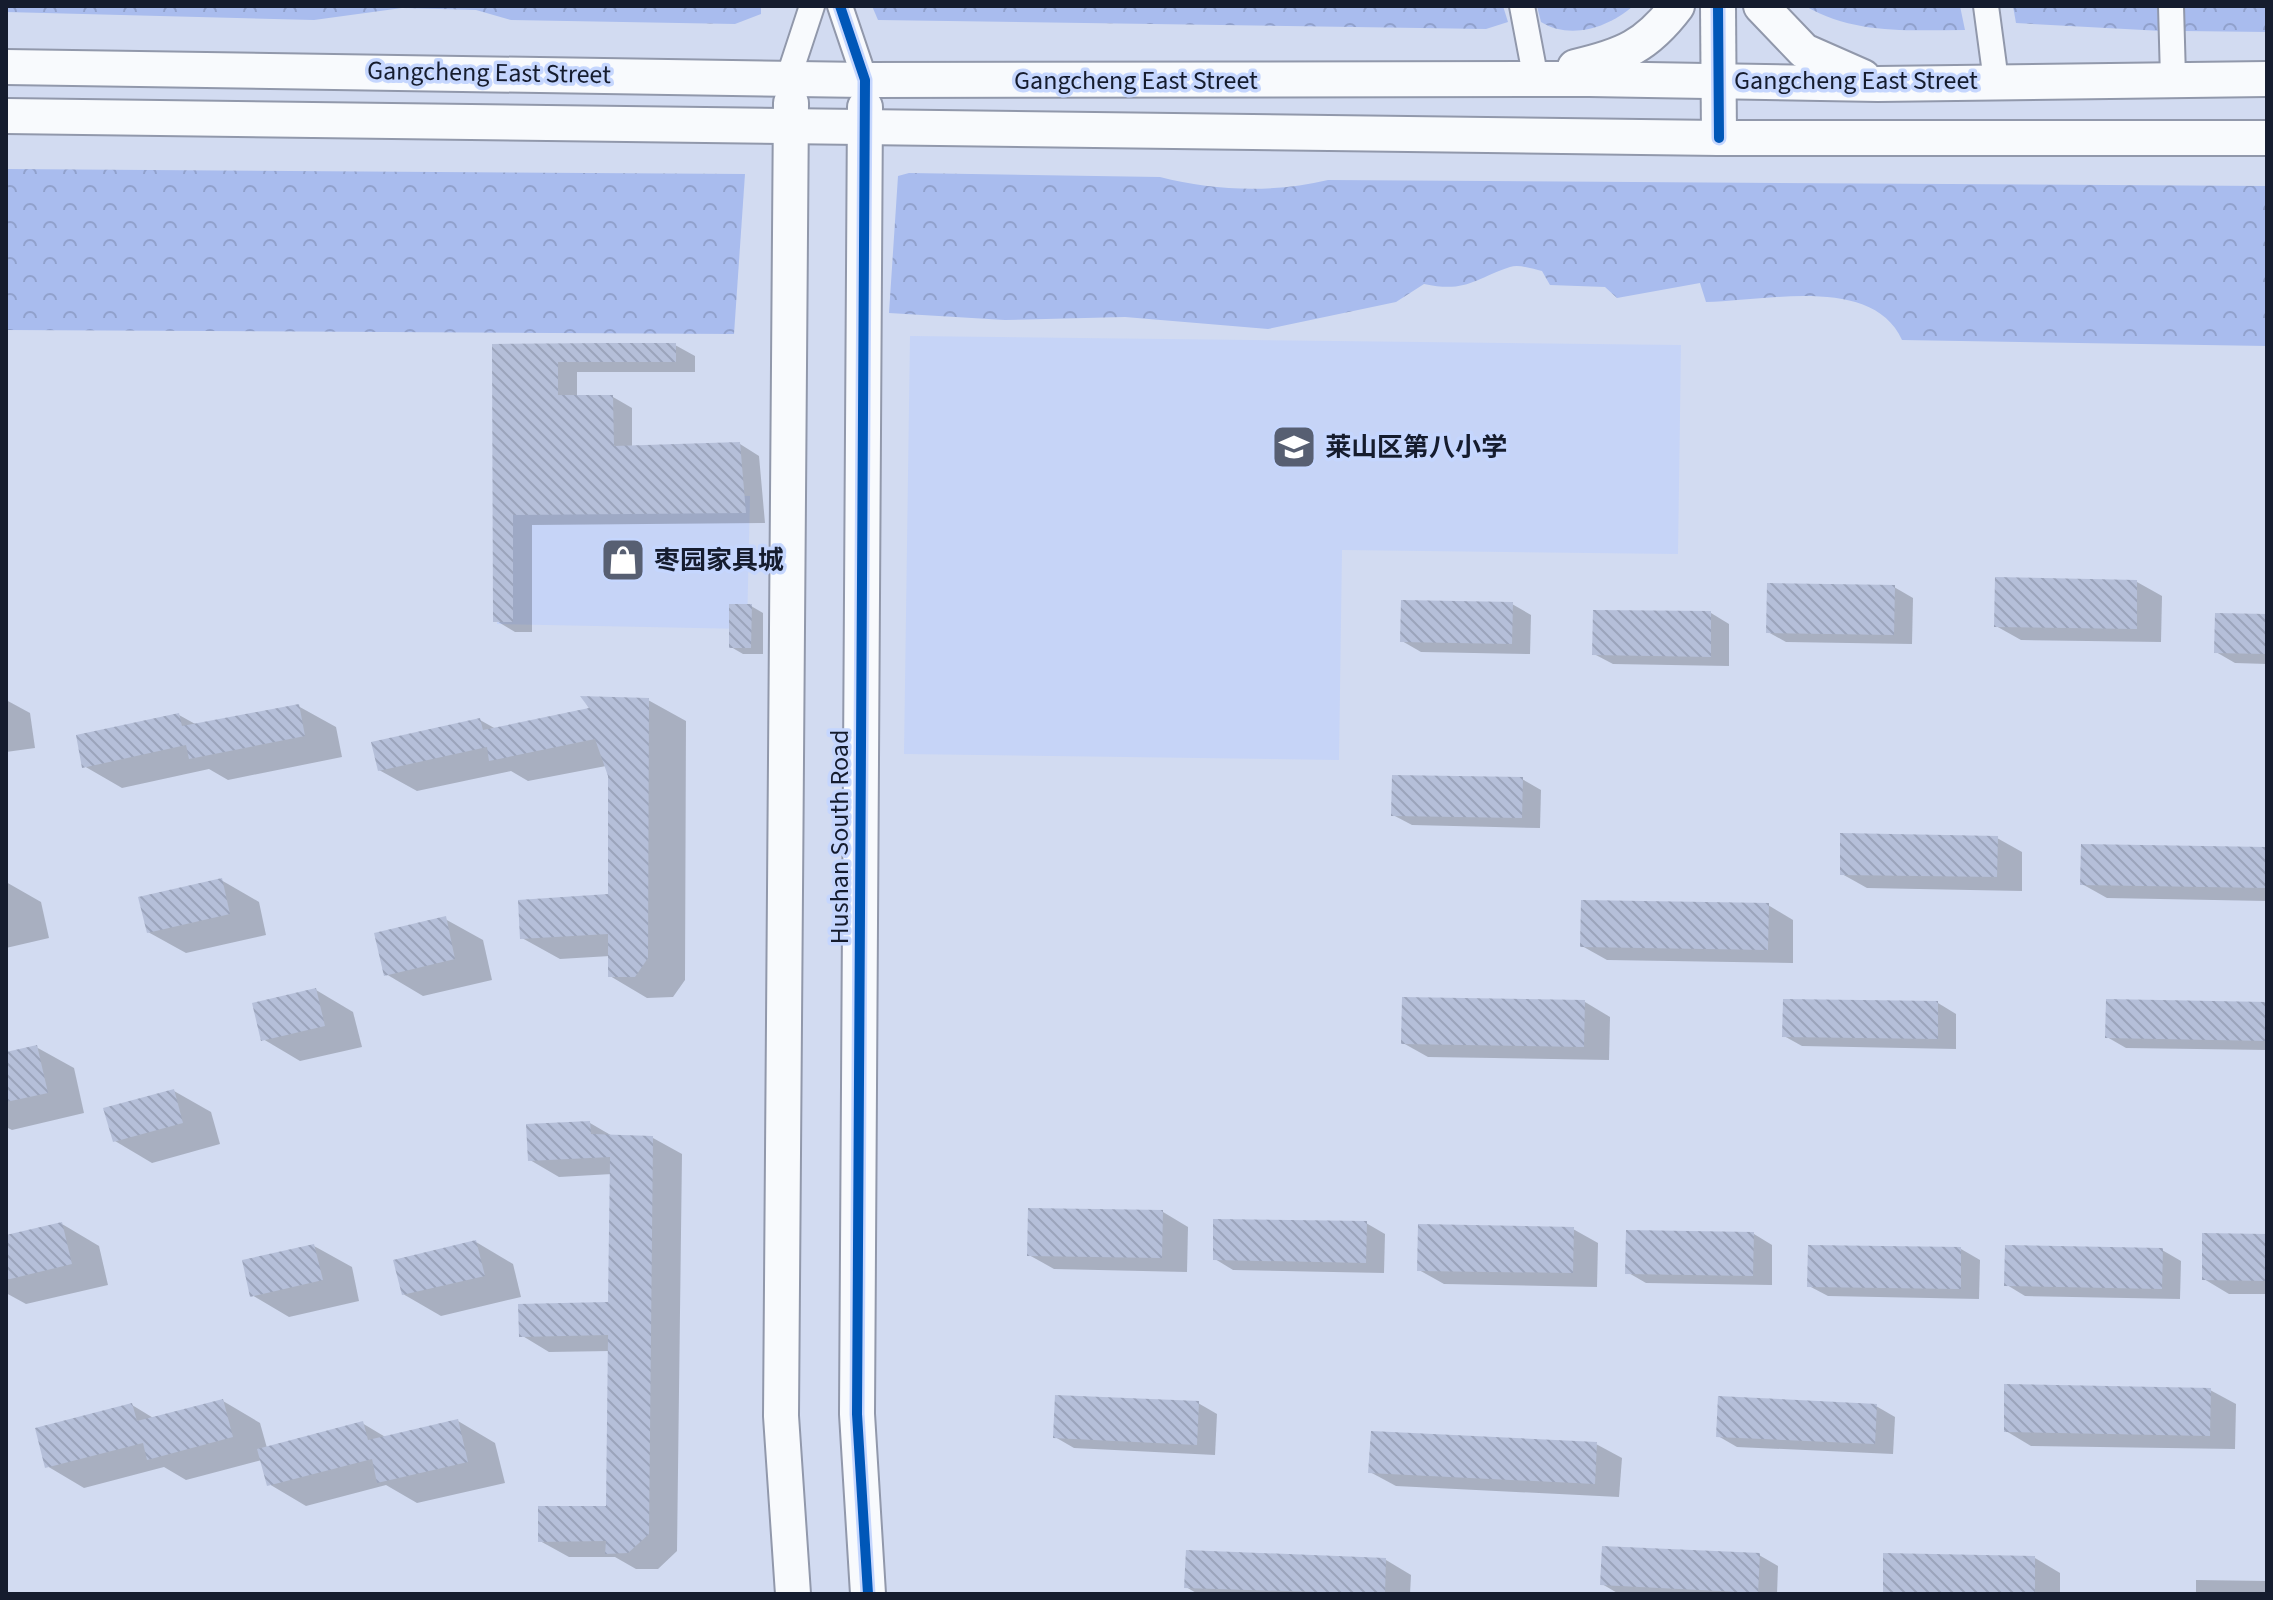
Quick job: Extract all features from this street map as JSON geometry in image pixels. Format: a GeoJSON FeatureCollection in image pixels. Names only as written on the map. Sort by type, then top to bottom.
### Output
{"type":"FeatureCollection","features":[{"type":"Feature","properties":{"kind":"main road"},"geometry":{"type":"LineString","coordinates":[[1526,78],[1617,57],[1656,34],[1677,6]]}},
{"type":"Feature","properties":{"kind":"main road"},"geometry":{"type":"LineString","coordinates":[[1718,6],[1719,138]]}},
{"type":"Feature","properties":{"kind":"main road"},"geometry":{"type":"LineString","coordinates":[[1761,6],[1804,51],[1878,84]]}},
{"type":"Feature","properties":{"kind":"main road","name":"Gangcheng East Street"},"geometry":{"type":"LineString","coordinates":[[6,67],[789,76],[865,80],[1526,78],[1878,84],[2267,79]]}},
{"type":"Feature","properties":{"kind":"main road","name":"Hushan South Road"},"geometry":{"type":"LineString","coordinates":[[789,76],[792,125],[781,1416],[793,1594]]}},
{"type":"Feature","properties":{"kind":"main road","name":"Hushan South Road"},"geometry":{"type":"LineString","coordinates":[[865,80],[857,1414],[868,1594]]}},
{"type":"Feature","properties":{"kind":"main road","name":"Gangcheng East Street"},"geometry":{"type":"LineString","coordinates":[[6,116],[1719,138],[2267,138]]}},
{"type":"Feature","properties":{"kind":"street"},"geometry":{"type":"LineString","coordinates":[[789,76],[812,6]]}},
{"type":"Feature","properties":{"kind":"street"},"geometry":{"type":"LineString","coordinates":[[840,6],[865,80]]}},
{"type":"Feature","properties":{"kind":"street"},"geometry":{"type":"LineString","coordinates":[[1522,6],[1526,78]]}},
{"type":"Feature","properties":{"kind":"street"},"geometry":{"type":"LineString","coordinates":[[1986,6],[1996,81]]}},
{"type":"Feature","properties":{"kind":"street"},"geometry":{"type":"LineString","coordinates":[[2171,6],[2173,78]]}},
{"type":"Feature","properties":{"kind":"shaded area","name":"莱山区第八小学"},"geometry":{"type":"Polygon","coordinates":[[[910,336],[1681,345],[1678,554],[1342,550],[1339,760],[904,754],[910,336]]]}},
{"type":"Feature","properties":{"kind":"shaded area","name":"枣园家具城"},"geometry":{"type":"Polygon","coordinates":[[[499,492],[750,496],[747,629],[497,624],[499,492]]]}},
{"type":"Feature","properties":{"kind":"green space"},"geometry":{"type":"Polygon","coordinates":[[[6,6],[761,6],[761,14],[735,24],[511,20],[476,10],[402,8],[314,20],[6,12],[6,6]]]}},
{"type":"Feature","properties":{"kind":"green space"},"geometry":{"type":"Polygon","coordinates":[[[872,6],[1503,6],[1508,22],[1486,29],[878,20],[872,6]]]}},
{"type":"Feature","properties":{"kind":"green space"},"geometry":{"type":"Polygon","coordinates":[[[1537,6],[1633,6],[1601,25],[1576,31],[1541,22],[1537,6]]]}},
{"type":"Feature","properties":{"kind":"green space"},"geometry":{"type":"Polygon","coordinates":[[[1805,6],[1960,6],[1965,30],[1903,30],[1863,26],[1844,22],[1805,6]]]}},
{"type":"Feature","properties":{"kind":"green space"},"geometry":{"type":"Polygon","coordinates":[[[2013,6],[2160,6],[2162,31],[2016,23],[2013,6]]]}},
{"type":"Feature","properties":{"kind":"green space"},"geometry":{"type":"Polygon","coordinates":[[[2183,6],[2267,6],[2267,32],[2183,31],[2183,6]]]}},
{"type":"Feature","properties":{"kind":"green space"},"geometry":{"type":"Polygon","coordinates":[[[6,169],[745,174],[734,334],[6,330],[6,169]]]}},
{"type":"Feature","properties":{"kind":"green space"},"geometry":{"type":"Polygon","coordinates":[[[909,173],[1160,177],[1244,189],[1287,187],[1328,180],[2267,186],[2267,346],[1902,340],[1888,320],[1867,306],[1843,299],[1786,296],[1706,302],[1700,283],[1617,298],[1605,287],[1550,285],[1542,271],[1518,266],[1460,286],[1424,284],[1396,302],[1268,329],[1125,317],[1005,320],[889,313],[898,176],[909,173]]]}},
{"type":"Feature","properties":{"kind":"building"},"geometry":{"type":"Polygon","coordinates":[[[676,343],[676,362],[558,362],[558,395],[613,395],[614,446],[740,442],[746,513],[513,515],[513,622],[493,622],[492,344],[676,343]]]}},
{"type":"Feature","properties":{"kind":"building"},"geometry":{"type":"Polygon","coordinates":[[[1995,577],[2137,580],[2137,629],[1994,627],[1995,577]]]}},
{"type":"Feature","properties":{"kind":"building"},"geometry":{"type":"Polygon","coordinates":[[[1767,583],[1895,585],[1894,635],[1766,633],[1767,583]]]}},
{"type":"Feature","properties":{"kind":"building"},"geometry":{"type":"Polygon","coordinates":[[[1401,600],[1513,602],[1512,644],[1400,642],[1401,600]]]}},
{"type":"Feature","properties":{"kind":"building"},"geometry":{"type":"Polygon","coordinates":[[[729,604],[752,604],[751,648],[729,648],[729,604]]]}},
{"type":"Feature","properties":{"kind":"building"},"geometry":{"type":"Polygon","coordinates":[[[1593,610],[1711,611],[1711,657],[1592,655],[1593,610]]]}},
{"type":"Feature","properties":{"kind":"building"},"geometry":{"type":"Polygon","coordinates":[[[2215,613],[2267,614],[2267,654],[2214,653],[2215,613]]]}},
{"type":"Feature","properties":{"kind":"building"},"geometry":{"type":"Polygon","coordinates":[[[580,696],[649,698],[648,958],[635,977],[608,977],[608,934],[520,939],[518,900],[608,894],[608,776],[595,739],[489,761],[487,747],[378,771],[371,742],[480,718],[483,730],[589,708],[580,696]]]}},
{"type":"Feature","properties":{"kind":"building"},"geometry":{"type":"Polygon","coordinates":[[[299,704],[305,736],[189,759],[186,745],[82,768],[76,735],[179,713],[182,726],[299,704]]]}},
{"type":"Feature","properties":{"kind":"building"},"geometry":{"type":"Polygon","coordinates":[[[1392,775],[1523,777],[1522,818],[1391,816],[1392,775]]]}},
{"type":"Feature","properties":{"kind":"building"},"geometry":{"type":"Polygon","coordinates":[[[1840,833],[1998,836],[1997,877],[1840,875],[1840,833]]]}},
{"type":"Feature","properties":{"kind":"building"},"geometry":{"type":"Polygon","coordinates":[[[2081,844],[2267,847],[2267,888],[2080,885],[2081,844]]]}},
{"type":"Feature","properties":{"kind":"building"},"geometry":{"type":"Polygon","coordinates":[[[222,878],[230,914],[147,933],[138,897],[222,878]]]}},
{"type":"Feature","properties":{"kind":"building"},"geometry":{"type":"Polygon","coordinates":[[[1581,900],[1769,903],[1768,950],[1580,947],[1581,900]]]}},
{"type":"Feature","properties":{"kind":"building"},"geometry":{"type":"Polygon","coordinates":[[[446,916],[455,959],[384,976],[374,933],[446,916]]]}},
{"type":"Feature","properties":{"kind":"building"},"geometry":{"type":"Polygon","coordinates":[[[316,988],[325,1026],[261,1041],[252,1003],[316,988]]]}},
{"type":"Feature","properties":{"kind":"building"},"geometry":{"type":"Polygon","coordinates":[[[1402,997],[1585,1000],[1584,1047],[1401,1044],[1402,997]]]}},
{"type":"Feature","properties":{"kind":"building"},"geometry":{"type":"Polygon","coordinates":[[[1783,999],[1938,1001],[1938,1039],[1782,1037],[1783,999]]]}},
{"type":"Feature","properties":{"kind":"building"},"geometry":{"type":"Polygon","coordinates":[[[2106,999],[2267,1002],[2267,1041],[2105,1038],[2106,999]]]}},
{"type":"Feature","properties":{"kind":"building"},"geometry":{"type":"Polygon","coordinates":[[[37,1045],[48,1093],[6,1102],[6,1052],[37,1045]]]}},
{"type":"Feature","properties":{"kind":"building"},"geometry":{"type":"Polygon","coordinates":[[[174,1089],[183,1123],[113,1142],[103,1108],[174,1089]]]}},
{"type":"Feature","properties":{"kind":"building"},"geometry":{"type":"Polygon","coordinates":[[[590,1121],[591,1134],[653,1136],[649,1534],[628,1553],[605,1554],[606,1541],[538,1542],[538,1506],[606,1506],[608,1335],[519,1337],[518,1304],[608,1302],[610,1157],[528,1161],[526,1124],[590,1121]]]}},
{"type":"Feature","properties":{"kind":"building"},"geometry":{"type":"Polygon","coordinates":[[[1028,1208],[1163,1210],[1162,1258],[1027,1256],[1028,1208]]]}},
{"type":"Feature","properties":{"kind":"building"},"geometry":{"type":"Polygon","coordinates":[[[1213,1219],[1367,1221],[1366,1263],[1213,1260],[1213,1219]]]}},
{"type":"Feature","properties":{"kind":"building"},"geometry":{"type":"Polygon","coordinates":[[[62,1222],[72,1264],[6,1280],[6,1235],[62,1222]]]}},
{"type":"Feature","properties":{"kind":"building"},"geometry":{"type":"Polygon","coordinates":[[[1418,1224],[1574,1227],[1573,1273],[1417,1271],[1418,1224]]]}},
{"type":"Feature","properties":{"kind":"building"},"geometry":{"type":"Polygon","coordinates":[[[1626,1230],[1754,1232],[1753,1276],[1625,1274],[1626,1230]]]}},
{"type":"Feature","properties":{"kind":"building"},"geometry":{"type":"Polygon","coordinates":[[[2202,1233],[2267,1234],[2267,1281],[2202,1280],[2202,1233]]]}},
{"type":"Feature","properties":{"kind":"building"},"geometry":{"type":"Polygon","coordinates":[[[476,1240],[485,1276],[402,1295],[393,1260],[476,1240]]]}},
{"type":"Feature","properties":{"kind":"building"},"geometry":{"type":"Polygon","coordinates":[[[314,1244],[323,1280],[250,1297],[242,1260],[314,1244]]]}},
{"type":"Feature","properties":{"kind":"building"},"geometry":{"type":"Polygon","coordinates":[[[1808,1245],[1961,1247],[1961,1289],[1807,1287],[1808,1245]]]}},
{"type":"Feature","properties":{"kind":"building"},"geometry":{"type":"Polygon","coordinates":[[[2005,1245],[2163,1248],[2162,1289],[2004,1286],[2005,1245]]]}},
{"type":"Feature","properties":{"kind":"building"},"geometry":{"type":"Polygon","coordinates":[[[2004,1384],[2211,1388],[2210,1436],[2004,1432],[2004,1384]]]}},
{"type":"Feature","properties":{"kind":"building"},"geometry":{"type":"Polygon","coordinates":[[[1055,1395],[1199,1401],[1197,1445],[1053,1438],[1055,1395]]]}},
{"type":"Feature","properties":{"kind":"building"},"geometry":{"type":"Polygon","coordinates":[[[1718,1396],[1877,1404],[1875,1444],[1716,1437],[1718,1396]]]}},
{"type":"Feature","properties":{"kind":"building"},"geometry":{"type":"Polygon","coordinates":[[[223,1399],[233,1437],[147,1460],[143,1443],[45,1468],[35,1428],[132,1403],[137,1421],[223,1399]]]}},
{"type":"Feature","properties":{"kind":"building"},"geometry":{"type":"Polygon","coordinates":[[[458,1419],[468,1462],[377,1483],[372,1459],[267,1486],[257,1449],[363,1421],[368,1440],[458,1419]]]}},
{"type":"Feature","properties":{"kind":"building"},"geometry":{"type":"Polygon","coordinates":[[[1371,1431],[1597,1442],[1595,1484],[1368,1473],[1371,1431]]]}},
{"type":"Feature","properties":{"kind":"building"},"geometry":{"type":"Polygon","coordinates":[[[1602,1546],[1760,1553],[1758,1593],[1600,1585],[1602,1546]]]}},
{"type":"Feature","properties":{"kind":"building"},"geometry":{"type":"Polygon","coordinates":[[[1186,1550],[1386,1558],[1385,1594],[1184,1588],[1186,1550]]]}},
{"type":"Feature","properties":{"kind":"building"},"geometry":{"type":"Polygon","coordinates":[[[1883,1553],[2035,1556],[2035,1594],[1883,1594],[1883,1553]]]}},
{"type":"Feature","properties":{"kind":"cycle path"},"geometry":{"type":"LineString","coordinates":[[840,6],[865,80],[857,1414],[868,1594]]}},
{"type":"Feature","properties":{"kind":"cycle path"},"geometry":{"type":"LineString","coordinates":[[1718,6],[1719,138]]}},
{"type":"Feature","properties":{"kind":"place","name":"莱山区第八小学"},"geometry":{"type":"Point","coordinates":[1294,447]}},
{"type":"Feature","properties":{"kind":"place","name":"枣园家具城"},"geometry":{"type":"Point","coordinates":[623,560]}}]}
